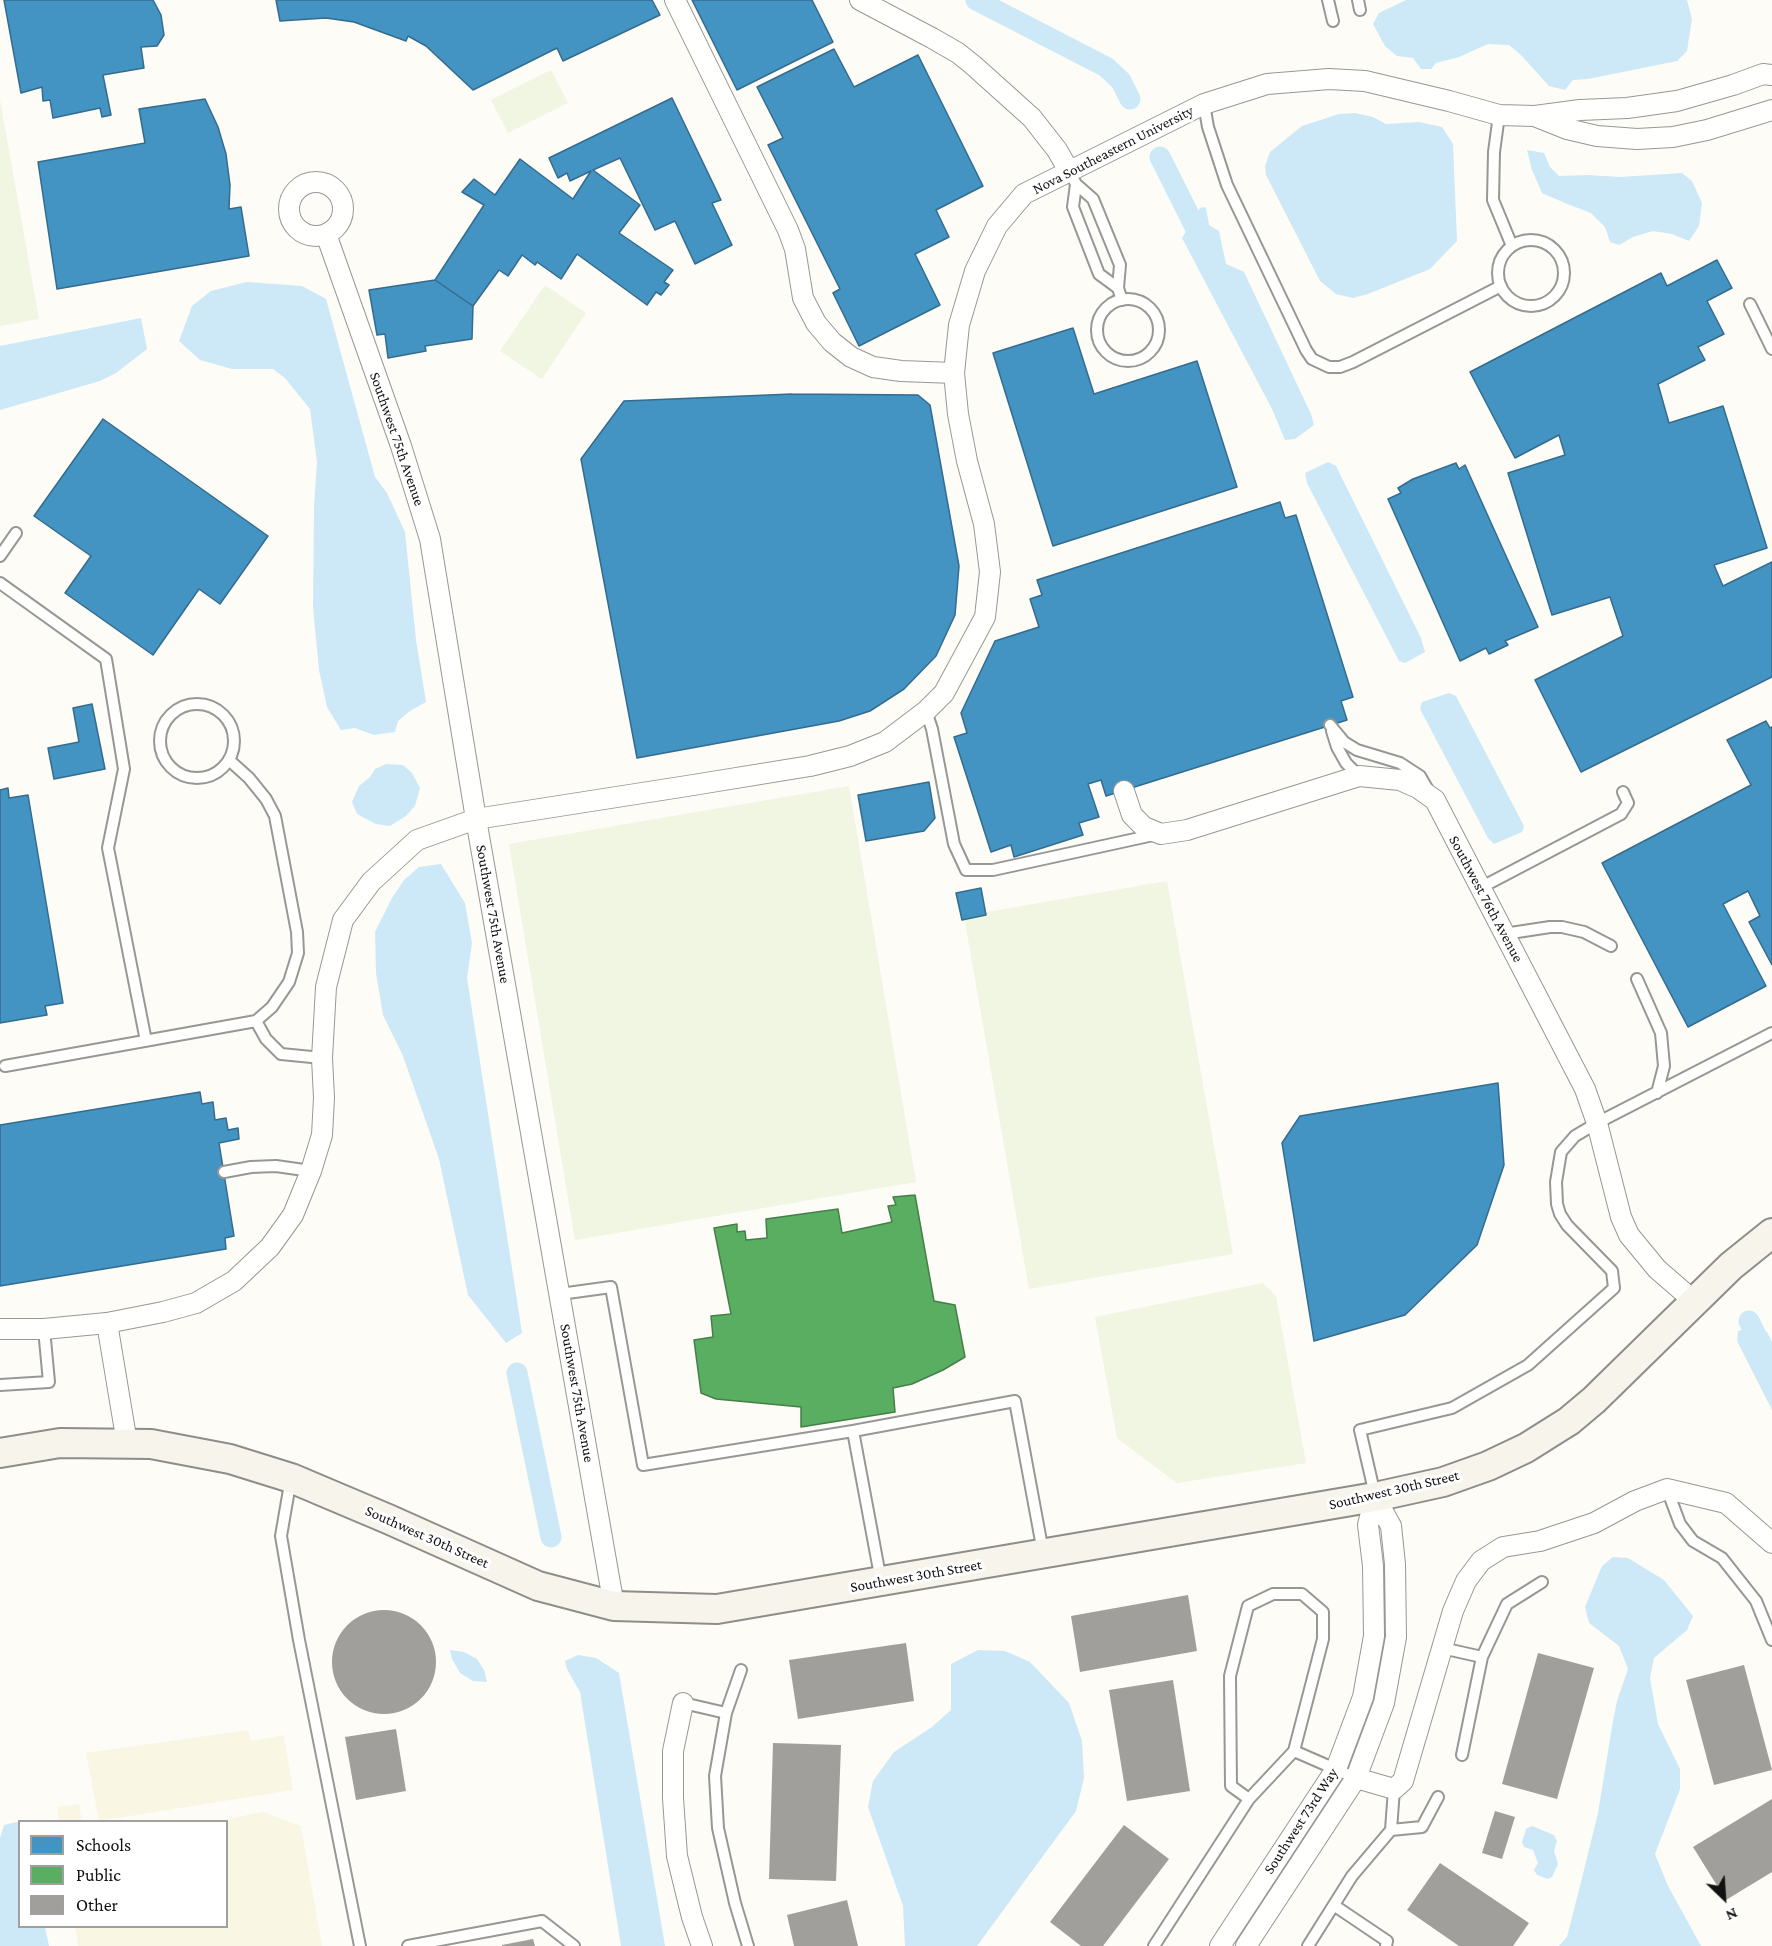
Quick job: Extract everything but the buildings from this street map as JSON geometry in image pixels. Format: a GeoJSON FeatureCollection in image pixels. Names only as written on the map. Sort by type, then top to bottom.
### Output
{"type":"FeatureCollection","features":[{"type":"Feature","properties":{"kind":"street"},"geometry":{"type":"LineString","coordinates":[[675,0],[788,230],[795,249],[803,298],[816,323],[832,342],[851,357],[873,367],[902,371],[954,373]]}},
{"type":"Feature","properties":{"kind":"street"},"geometry":{"type":"LineString","coordinates":[[860,0],[932,38],[973,65],[1032,118],[1057,150],[1072,178]]}},
{"type":"Feature","properties":{"kind":"street","name":"Nova Southeastern University"},"geometry":{"type":"LineString","coordinates":[[0,1329],[45,1329],[107,1323],[196,1303],[234,1281],[270,1247],[293,1215],[311,1171],[322,1135],[324,1098],[322,1058],[326,987],[343,920],[371,882],[417,840],[476,819],[698,785],[850,756],[885,742],[926,711],[944,693],[985,617],[990,573],[984,524],[967,461],[958,414],[954,373],[959,325],[975,271],[997,226],[1024,194],[1072,178],[1204,104],[1267,84],[1329,79],[1365,81],[1499,115],[1535,116],[1580,110],[1627,108],[1677,100],[1733,85],[1763,74],[1772,75]]}},
{"type":"Feature","properties":{"kind":"street","name":"Nova Southeastern University"},"geometry":{"type":"LineString","coordinates":[[1535,116],[1567,129],[1597,136],[1637,139],[1684,135],[1772,110]]}},
{"type":"Feature","properties":{"kind":"street","name":"Southwest 75th Avenue"},"geometry":{"type":"LineString","coordinates":[[326,234],[401,446],[430,539],[476,819],[614,1606]]}},
{"type":"Feature","properties":{"kind":"street"},"geometry":{"type":"LineString","coordinates":[[1124,791],[1132,815],[1144,827],[1161,834],[1187,830],[1359,776],[1400,780],[1418,788],[1435,800]]}},
{"type":"Feature","properties":{"kind":"street","name":"Southwest 76th Avenue"},"geometry":{"type":"LineString","coordinates":[[1435,800],[1585,1089],[1597,1123],[1621,1217],[1629,1235],[1657,1269],[1695,1302]]}},
{"type":"Feature","properties":{"kind":"street","name":"Southwest 30th Street"},"geometry":{"type":"LineString","coordinates":[[0,1453],[60,1443],[127,1443],[151,1444],[230,1459],[291,1478],[538,1586],[614,1606],[717,1609],[1375,1497],[1432,1485],[1465,1474],[1508,1458],[1569,1421],[1594,1400],[1731,1266],[1771,1234]]}},
{"type":"Feature","properties":{"kind":"street"},"geometry":{"type":"LineString","coordinates":[[107,1323],[127,1443]]}},
{"type":"Feature","properties":{"kind":"street"},"geometry":{"type":"LineString","coordinates":[[1356,1778],[1394,1789],[1403,1781],[1453,1611],[1466,1581],[1481,1561],[1503,1547],[1540,1541],[1594,1523],[1635,1501],[1667,1489],[1726,1503],[1772,1543]]}},
{"type":"Feature","properties":{"kind":"street","name":"Southwest 73rd Way"},"geometry":{"type":"LineString","coordinates":[[1220,1946],[1336,1769],[1362,1698],[1374,1636],[1373,1566],[1368,1525],[1375,1497]]}},
{"type":"Feature","properties":{"kind":"street","name":"Southwest 73rd Way"},"geometry":{"type":"LineString","coordinates":[[1246,1946],[1356,1778],[1384,1703],[1396,1637],[1395,1564],[1391,1526],[1375,1497]]}},
{"type":"Feature","properties":{"kind":"street"},"geometry":{"type":"LineString","coordinates":[[683,1703],[673,1751],[677,1856],[692,1917],[702,1946]]}},
{"type":"Feature","properties":{"kind":"lane"},"geometry":{"type":"LineString","coordinates":[[1328,0],[1333,21]]}},
{"type":"Feature","properties":{"kind":"lane"},"geometry":{"type":"LineString","coordinates":[[1204,104],[1208,127],[1227,185],[1312,359],[1329,367],[1340,367],[1353,362],[1501,286]]}},
{"type":"Feature","properties":{"kind":"lane"},"geometry":{"type":"LineString","coordinates":[[1499,115],[1494,152],[1493,200],[1512,246]]}},
{"type":"Feature","properties":{"kind":"lane"},"geometry":{"type":"LineString","coordinates":[[1072,178],[1093,199],[1108,234],[1120,265],[1118,288],[1122,300]]}},
{"type":"Feature","properties":{"kind":"lane"},"geometry":{"type":"LineString","coordinates":[[1072,178],[1073,207],[1099,274],[1118,288]]}},
{"type":"Feature","properties":{"kind":"lane"},"geometry":{"type":"LineString","coordinates":[[1087,242],[1108,234]]}},
{"type":"Feature","properties":{"kind":"lane"},"geometry":{"type":"LineString","coordinates":[[1521,241],[1543,242],[1553,247],[1560,255],[1565,276],[1562,287],[1547,303],[1525,306],[1506,295],[1498,275],[1499,264],[1504,254],[1512,246],[1521,241]]}},
{"type":"Feature","properties":{"kind":"lane"},"geometry":{"type":"LineString","coordinates":[[1122,300],[1136,300],[1146,304],[1154,312],[1158,321],[1157,341],[1152,351],[1134,361],[1114,358],[1106,352],[1097,334],[1101,315],[1115,302],[1122,300]]}},
{"type":"Feature","properties":{"kind":"lane"},"geometry":{"type":"LineString","coordinates":[[1750,304],[1772,349]]}},
{"type":"Feature","properties":{"kind":"lane"},"geometry":{"type":"LineString","coordinates":[[0,556],[16,533]]}},
{"type":"Feature","properties":{"kind":"lane"},"geometry":{"type":"LineString","coordinates":[[0,583],[105,659],[124,770],[108,848],[146,1041]]}},
{"type":"Feature","properties":{"kind":"lane"},"geometry":{"type":"LineString","coordinates":[[201,704],[213,707],[223,714],[234,736],[229,760],[210,776],[186,777],[175,772],[164,758],[159,740],[168,717],[177,709],[201,704]]}},
{"type":"Feature","properties":{"kind":"lane"},"geometry":{"type":"LineString","coordinates":[[926,711],[932,729],[954,843],[966,870],[993,870],[1161,834]]}},
{"type":"Feature","properties":{"kind":"lane"},"geometry":{"type":"LineString","coordinates":[[1359,776],[1346,763],[1330,725],[1344,742],[1357,750],[1400,763],[1420,776],[1435,800]]}},
{"type":"Feature","properties":{"kind":"lane"},"geometry":{"type":"LineString","coordinates":[[5,1066],[256,1021],[272,1007],[290,982],[298,953],[297,932],[275,816],[266,799],[249,778],[229,760]]}},
{"type":"Feature","properties":{"kind":"lane"},"geometry":{"type":"LineString","coordinates":[[1480,888],[1621,814],[1628,803],[1623,792]]}},
{"type":"Feature","properties":{"kind":"lane"},"geometry":{"type":"LineString","coordinates":[[1504,934],[1562,927],[1584,932],[1611,946]]}},
{"type":"Feature","properties":{"kind":"lane"},"geometry":{"type":"LineString","coordinates":[[1637,979],[1661,1033],[1664,1065],[1657,1094]]}},
{"type":"Feature","properties":{"kind":"lane"},"geometry":{"type":"LineString","coordinates":[[256,1021],[266,1039],[281,1054],[322,1058]]}},
{"type":"Feature","properties":{"kind":"lane"},"geometry":{"type":"LineString","coordinates":[[1375,1497],[1360,1430],[1452,1408],[1528,1365],[1614,1288],[1612,1271],[1567,1225],[1557,1204],[1556,1182],[1562,1152],[1575,1136],[1772,1033]]}},
{"type":"Feature","properties":{"kind":"lane"},"geometry":{"type":"LineString","coordinates":[[224,1172],[251,1167],[276,1166],[311,1171]]}},
{"type":"Feature","properties":{"kind":"lane"},"geometry":{"type":"LineString","coordinates":[[560,1294],[611,1287],[643,1465],[853,1431],[1015,1401],[1043,1554]]}},
{"type":"Feature","properties":{"kind":"lane"},"geometry":{"type":"LineString","coordinates":[[0,1385],[49,1382],[45,1329]]}},
{"type":"Feature","properties":{"kind":"lane"},"geometry":{"type":"LineString","coordinates":[[853,1431],[881,1582]]}},
{"type":"Feature","properties":{"kind":"lane"},"geometry":{"type":"LineString","coordinates":[[291,1478],[281,1536],[299,1640],[360,1946]]}},
{"type":"Feature","properties":{"kind":"lane"},"geometry":{"type":"LineString","coordinates":[[1667,1489],[1680,1524],[1693,1541],[1722,1558],[1756,1601],[1772,1640]]}},
{"type":"Feature","properties":{"kind":"lane"},"geometry":{"type":"LineString","coordinates":[[1462,1755],[1482,1657],[1508,1604],[1542,1582]]}},
{"type":"Feature","properties":{"kind":"lane"},"geometry":{"type":"LineString","coordinates":[[1154,1946],[1249,1799],[1294,1751],[1323,1639],[1323,1612],[1302,1594],[1273,1594],[1248,1606],[1230,1676],[1231,1786],[1249,1799]]}},
{"type":"Feature","properties":{"kind":"lane"},"geometry":{"type":"LineString","coordinates":[[1442,1648],[1482,1657]]}},
{"type":"Feature","properties":{"kind":"lane"},"geometry":{"type":"LineString","coordinates":[[741,1670],[726,1713],[715,1776],[718,1828],[735,1903],[748,1946]]}},
{"type":"Feature","properties":{"kind":"lane"},"geometry":{"type":"LineString","coordinates":[[683,1703],[726,1713]]}},
{"type":"Feature","properties":{"kind":"lane"},"geometry":{"type":"LineString","coordinates":[[1294,1751],[1356,1778]]}},
{"type":"Feature","properties":{"kind":"lane"},"geometry":{"type":"LineString","coordinates":[[1308,1946],[1353,1876],[1391,1830],[1394,1789]]}},
{"type":"Feature","properties":{"kind":"lane"},"geometry":{"type":"LineString","coordinates":[[1391,1830],[1422,1827],[1438,1797]]}},
{"type":"Feature","properties":{"kind":"lane"},"geometry":{"type":"LineString","coordinates":[[1335,1906],[1387,1941],[1386,1946]]}},
{"type":"Feature","properties":{"kind":"lane"},"geometry":{"type":"LineString","coordinates":[[408,1946],[542,1921],[574,1946]]}},
{"type":"Feature","properties":{"kind":"shaded area"},"geometry":{"type":"Polygon","coordinates":[[[248,1730],[251,1741],[284,1735],[293,1790],[99,1820],[86,1753],[248,1730]]]}},
{"type":"Feature","properties":{"kind":"shaded area"},"geometry":{"type":"Polygon","coordinates":[[[79,1804],[82,1820],[59,1820],[57,1807],[79,1804]]]}},
{"type":"Feature","properties":{"kind":"shaded area"},"geometry":{"type":"Polygon","coordinates":[[[263,1812],[301,1826],[322,1946],[78,1946],[75,1928],[228,1928],[228,1820],[223,1820],[263,1812]]]}},
{"type":"Feature","properties":{"kind":"green space"},"geometry":{"type":"Polygon","coordinates":[[[551,70],[568,103],[508,133],[491,100],[551,70]]]}},
{"type":"Feature","properties":{"kind":"green space"},"geometry":{"type":"Polygon","coordinates":[[[0,100],[39,319],[0,326],[0,100]]]}},
{"type":"Feature","properties":{"kind":"green space"},"geometry":{"type":"Polygon","coordinates":[[[545,285],[586,313],[542,379],[500,351],[545,285]]]}},
{"type":"Feature","properties":{"kind":"green space"},"geometry":{"type":"Polygon","coordinates":[[[849,786],[916,1182],[575,1240],[509,844],[849,786]]]}},
{"type":"Feature","properties":{"kind":"green space"},"geometry":{"type":"Polygon","coordinates":[[[1167,881],[1233,1254],[1029,1289],[964,916],[1167,881]]]}},
{"type":"Feature","properties":{"kind":"green space"},"geometry":{"type":"Polygon","coordinates":[[[1263,1283],[1276,1296],[1306,1463],[1177,1483],[1117,1438],[1095,1317],[1263,1283]]]}},
{"type":"Feature","properties":{"kind":"water"},"geometry":{"type":"Polygon","coordinates":[[[1406,0],[1687,0],[1692,19],[1687,51],[1677,61],[1573,80],[1565,90],[1549,86],[1509,45],[1488,44],[1459,57],[1436,63],[1431,69],[1421,69],[1413,58],[1397,56],[1385,46],[1373,24],[1379,13],[1406,0]]]}},
{"type":"Feature","properties":{"kind":"water"},"geometry":{"type":"Polygon","coordinates":[[[1355,113],[1373,117],[1386,124],[1419,122],[1442,127],[1453,144],[1457,241],[1430,269],[1353,298],[1336,294],[1320,281],[1266,175],[1265,166],[1270,152],[1302,126],[1339,114],[1355,113]]]}},
{"type":"Feature","properties":{"kind":"water"},"geometry":{"type":"Polygon","coordinates":[[[1527,150],[1544,153],[1550,167],[1559,176],[1620,177],[1682,173],[1692,181],[1702,203],[1699,226],[1689,241],[1672,234],[1653,231],[1633,237],[1619,245],[1610,242],[1605,227],[1591,213],[1542,193],[1532,170],[1527,150]]]}},
{"type":"Feature","properties":{"kind":"water"},"geometry":{"type":"Polygon","coordinates":[[[1204,207],[1209,225],[1219,231],[1226,264],[1244,272],[1311,414],[1314,425],[1295,439],[1285,440],[1272,409],[1182,238],[1200,208],[1204,207]]]}},
{"type":"Feature","properties":{"kind":"water"},"geometry":{"type":"Polygon","coordinates":[[[247,282],[302,286],[326,299],[375,477],[387,493],[405,532],[416,640],[426,702],[398,721],[395,732],[374,735],[355,728],[341,730],[327,707],[319,670],[313,607],[317,462],[310,409],[285,378],[273,369],[232,369],[200,360],[179,341],[192,306],[211,291],[247,282]]]}},
{"type":"Feature","properties":{"kind":"water"},"geometry":{"type":"Polygon","coordinates":[[[141,318],[147,349],[116,373],[100,381],[0,410],[0,346],[141,318]]]}},
{"type":"Feature","properties":{"kind":"water"},"geometry":{"type":"Polygon","coordinates":[[[1328,462],[1336,466],[1421,638],[1425,652],[1405,663],[1399,661],[1307,483],[1305,473],[1328,462]]]}},
{"type":"Feature","properties":{"kind":"water"},"geometry":{"type":"Polygon","coordinates":[[[1449,693],[1456,696],[1524,826],[1522,832],[1494,844],[1488,838],[1420,709],[1422,702],[1449,693]]]}},
{"type":"Feature","properties":{"kind":"water"},"geometry":{"type":"Polygon","coordinates":[[[386,764],[403,765],[412,773],[420,788],[415,806],[406,816],[390,826],[376,824],[357,814],[352,802],[359,786],[370,777],[375,769],[386,764]]]}},
{"type":"Feature","properties":{"kind":"water"},"geometry":{"type":"Polygon","coordinates":[[[441,864],[465,903],[472,943],[467,978],[522,1333],[506,1343],[468,1295],[439,1159],[403,1056],[383,1015],[376,973],[375,932],[392,898],[404,880],[419,867],[441,864]]]}},
{"type":"Feature","properties":{"kind":"water"},"geometry":{"type":"Polygon","coordinates":[[[1755,1325],[1767,1332],[1772,1342],[1772,1410],[1737,1341],[1738,1331],[1755,1325]]]}},
{"type":"Feature","properties":{"kind":"water"},"geometry":{"type":"Polygon","coordinates":[[[1613,1557],[1628,1558],[1664,1580],[1693,1616],[1687,1630],[1654,1658],[1650,1678],[1658,1724],[1680,1769],[1680,1789],[1655,1854],[1668,1886],[1701,1946],[1559,1946],[1567,1937],[1582,1878],[1598,1813],[1617,1701],[1628,1669],[1619,1646],[1589,1623],[1585,1607],[1602,1566],[1613,1557]]]}},
{"type":"Feature","properties":{"kind":"water"},"geometry":{"type":"Polygon","coordinates":[[[450,1650],[464,1652],[477,1659],[484,1670],[487,1682],[473,1681],[460,1673],[450,1650]]]}},
{"type":"Feature","properties":{"kind":"water"},"geometry":{"type":"Polygon","coordinates":[[[978,1650],[1005,1651],[1030,1662],[1069,1703],[1082,1741],[1084,1778],[1076,1811],[977,1946],[905,1946],[903,1906],[868,1807],[873,1781],[894,1752],[932,1727],[951,1710],[951,1664],[978,1650]]]}},
{"type":"Feature","properties":{"kind":"water"},"geometry":{"type":"Polygon","coordinates":[[[578,1655],[596,1658],[619,1673],[665,1946],[621,1946],[580,1692],[565,1661],[578,1655]]]}},
{"type":"Feature","properties":{"kind":"water"},"geometry":{"type":"Polygon","coordinates":[[[18,1823],[18,1928],[45,1928],[49,1946],[0,1946],[0,1838],[4,1825],[18,1823]]]}},
{"type":"Feature","properties":{"kind":"water"},"geometry":{"type":"Polygon","coordinates":[[[1532,1826],[1554,1835],[1557,1841],[1554,1851],[1558,1864],[1552,1877],[1548,1879],[1537,1875],[1534,1870],[1538,1863],[1533,1850],[1524,1847],[1522,1842],[1526,1829],[1532,1826]]]}},
{"type":"Feature","properties":{"kind":"waterway"},"geometry":{"type":"LineString","coordinates":[[976,0],[1106,67],[1121,81],[1130,99]]}},
{"type":"Feature","properties":{"kind":"waterway"},"geometry":{"type":"LineString","coordinates":[[1160,157],[1204,245]]}},
{"type":"Feature","properties":{"kind":"waterway"},"geometry":{"type":"LineString","coordinates":[[1749,1321],[1772,1367]]}},
{"type":"Feature","properties":{"kind":"waterway"},"geometry":{"type":"LineString","coordinates":[[517,1373],[551,1537]]}}]}
